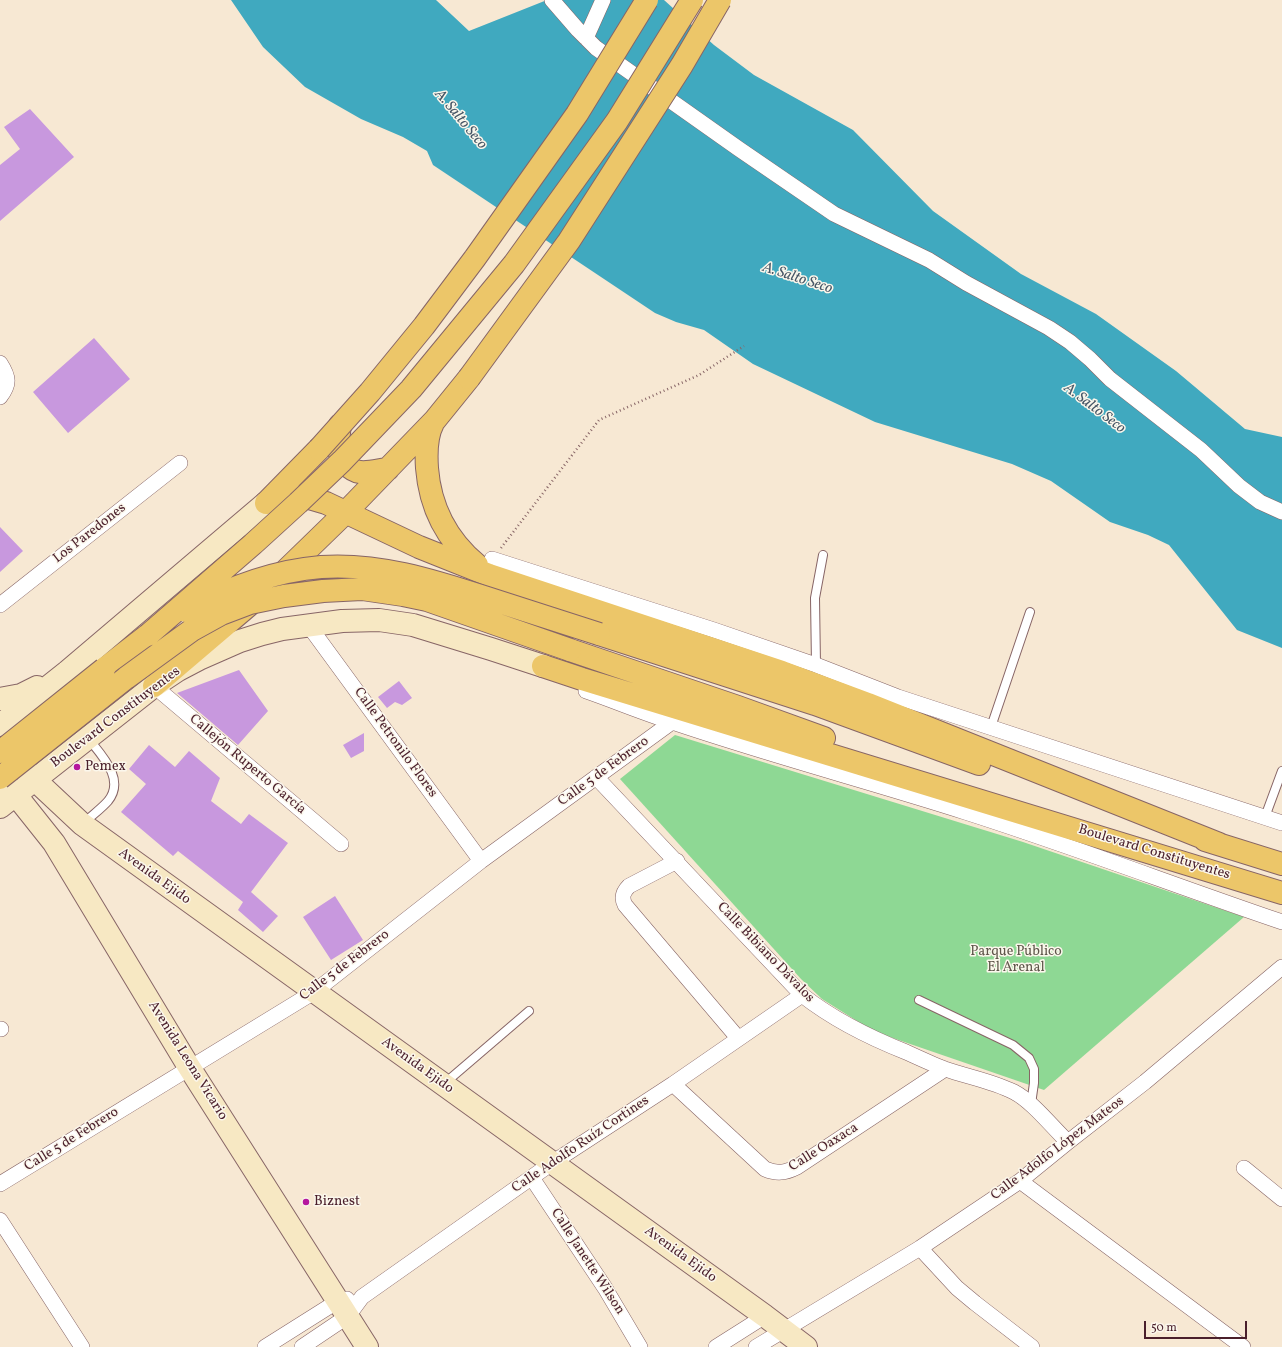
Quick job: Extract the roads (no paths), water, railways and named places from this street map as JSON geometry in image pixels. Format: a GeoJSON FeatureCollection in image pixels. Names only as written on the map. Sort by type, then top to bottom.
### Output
{"type":"FeatureCollection","features":[{"type":"Feature","properties":{"kind":"highway"},"geometry":{"type":"LineString","coordinates":[[266,502],[319,450],[424,326],[475,258],[577,114],[647,0]]}},
{"type":"Feature","properties":{"kind":"highway"},"geometry":{"type":"LineString","coordinates":[[0,752],[148,635],[253,544],[342,461],[411,389],[514,264],[617,121],[692,0]]}},
{"type":"Feature","properties":{"kind":"highway"},"geometry":{"type":"LineString","coordinates":[[154,686],[268,588],[346,512],[435,420],[469,378],[569,242],[682,65],[720,0]]}},
{"type":"Feature","properties":{"kind":"highway"},"geometry":{"type":"LineString","coordinates":[[435,420],[429,434],[426,457],[428,483],[433,502],[445,530],[462,552],[490,567]]}},
{"type":"Feature","properties":{"kind":"highway"},"geometry":{"type":"LineString","coordinates":[[340,425],[338,439],[339,452],[348,466],[358,472],[388,469]]}},
{"type":"Feature","properties":{"kind":"highway"},"geometry":{"type":"LineString","coordinates":[[266,502],[284,497],[302,497],[326,502],[419,547],[490,567],[861,701],[1219,844]]}},
{"type":"Feature","properties":{"kind":"highway"},"geometry":{"type":"LineString","coordinates":[[148,635],[187,610],[225,592],[256,580],[301,569],[359,567],[387,570],[449,586],[815,704],[1012,776],[1219,844]]}},
{"type":"Feature","properties":{"kind":"highway","name":"Boulevard Constituyentes"},"geometry":{"type":"LineString","coordinates":[[4,790],[126,678],[192,630],[221,614],[277,597],[323,591],[362,589],[421,599],[738,707],[1026,814],[1282,893]]}},
{"type":"Feature","properties":{"kind":"highway"},"geometry":{"type":"LineString","coordinates":[[543,666],[597,684],[1026,814]]}},
{"type":"Feature","properties":{"kind":"highway","name":"Boulevard Constituyentes"},"geometry":{"type":"LineString","coordinates":[[1219,844],[1282,864]]}},
{"type":"Feature","properties":{"kind":"street"},"geometry":{"type":"LineString","coordinates":[[552,0],[596,48],[834,214],[929,260],[966,283],[1049,328],[1070,342],[1110,379],[1201,450],[1239,486],[1260,502],[1282,512]]}},
{"type":"Feature","properties":{"kind":"street"},"geometry":{"type":"LineString","coordinates":[[586,38],[603,0]]}},
{"type":"Feature","properties":{"kind":"street"},"geometry":{"type":"LineString","coordinates":[[0,363],[6,372],[7,386],[0,397]]}},
{"type":"Feature","properties":{"kind":"street","name":"Los Paredones"},"geometry":{"type":"LineString","coordinates":[[0,605],[180,463]]}},
{"type":"Feature","properties":{"kind":"street"},"geometry":{"type":"LineString","coordinates":[[0,724],[72,668],[266,502]]}},
{"type":"Feature","properties":{"kind":"street"},"geometry":{"type":"LineString","coordinates":[[490,567],[714,630],[898,697],[1282,823]]}},
{"type":"Feature","properties":{"kind":"street","name":"Boulevard Constituyentes"},"geometry":{"type":"LineString","coordinates":[[4,790],[34,779],[120,714],[154,686],[178,670],[198,659],[240,641],[262,634],[342,621],[379,620],[413,625],[543,666]]}},
{"type":"Feature","properties":{"kind":"street","name":"Calle Petronilo Flores"},"geometry":{"type":"LineString","coordinates":[[309,626],[481,861]]}},
{"type":"Feature","properties":{"kind":"street"},"geometry":{"type":"LineString","coordinates":[[543,666],[543,671],[548,677],[672,722],[774,755],[951,807],[1282,922]]}},
{"type":"Feature","properties":{"kind":"street"},"geometry":{"type":"LineString","coordinates":[[0,699],[21,695],[72,668]]}},
{"type":"Feature","properties":{"kind":"street"},"geometry":{"type":"LineString","coordinates":[[72,668],[69,685],[70,696],[76,705],[83,711],[95,715],[112,716],[120,714]]}},
{"type":"Feature","properties":{"kind":"street","name":"Callejón Ruperto García"},"geometry":{"type":"LineString","coordinates":[[154,686],[341,844]]}},
{"type":"Feature","properties":{"kind":"street","name":"Calle 5 de Febrero"},"geometry":{"type":"LineString","coordinates":[[0,1184],[189,1067],[314,992],[481,861],[672,722]]}},
{"type":"Feature","properties":{"kind":"street"},"geometry":{"type":"LineString","coordinates":[[0,747],[34,779]]}},
{"type":"Feature","properties":{"kind":"street","name":"Calle Bibiano Dávalos"},"geometry":{"type":"LineString","coordinates":[[596,777],[802,995],[844,1024],[874,1039],[945,1069],[998,1085],[1016,1093],[1031,1104],[1068,1142]]}},
{"type":"Feature","properties":{"kind":"street","name":"Avenida Ejido"},"geometry":{"type":"LineString","coordinates":[[34,779],[82,824],[806,1347]]}},
{"type":"Feature","properties":{"kind":"street","name":"Avenida Leona Vicario"},"geometry":{"type":"LineString","coordinates":[[4,790],[54,843],[189,1067],[368,1347]]}},
{"type":"Feature","properties":{"kind":"street"},"geometry":{"type":"LineString","coordinates":[[54,843],[82,824]]}},
{"type":"Feature","properties":{"kind":"street"},"geometry":{"type":"LineString","coordinates":[[676,861],[629,886],[622,895],[622,900],[625,906],[738,1038]]}},
{"type":"Feature","properties":{"kind":"street","name":"Calle Adolfo López Mateos"},"geometry":{"type":"LineString","coordinates":[[756,1347],[920,1248],[1020,1181],[1145,1082],[1282,967]]}},
{"type":"Feature","properties":{"kind":"street","name":"Calle Adolfo Ruíz Cortines"},"geometry":{"type":"LineString","coordinates":[[265,1347],[362,1297],[552,1163],[672,1084],[802,995]]}},
{"type":"Feature","properties":{"kind":"street","name":"Calle Oaxaca"},"geometry":{"type":"LineString","coordinates":[[672,1084],[765,1169],[780,1173],[788,1172],[796,1167],[945,1069]]}},
{"type":"Feature","properties":{"kind":"street"},"geometry":{"type":"LineString","coordinates":[[1244,1168],[1282,1199]]}},
{"type":"Feature","properties":{"kind":"street","name":"Calle Janette Wilson"},"geometry":{"type":"LineString","coordinates":[[532,1178],[605,1288],[640,1347]]}},
{"type":"Feature","properties":{"kind":"street"},"geometry":{"type":"LineString","coordinates":[[1020,1181],[1243,1347]]}},
{"type":"Feature","properties":{"kind":"street"},"geometry":{"type":"LineString","coordinates":[[0,1220],[82,1347]]}},
{"type":"Feature","properties":{"kind":"street"},"geometry":{"type":"LineString","coordinates":[[920,1248],[957,1288],[1032,1347]]}},
{"type":"Feature","properties":{"kind":"street","name":"Calle Adolfo Ruíz Cortines"},"geometry":{"type":"LineString","coordinates":[[302,1347],[343,1308]]}},
{"type":"Feature","properties":{"kind":"street"},"geometry":{"type":"LineString","coordinates":[[716,1347],[764,1316]]}},
{"type":"Feature","properties":{"kind":"lane"},"geometry":{"type":"LineString","coordinates":[[816,666],[815,598],[823,555]]}},
{"type":"Feature","properties":{"kind":"lane"},"geometry":{"type":"LineString","coordinates":[[991,727],[1030,612]]}},
{"type":"Feature","properties":{"kind":"lane"},"geometry":{"type":"LineString","coordinates":[[82,824],[108,801],[113,792],[114,784],[112,772],[107,763],[87,738]]}},
{"type":"Feature","properties":{"kind":"lane"},"geometry":{"type":"LineString","coordinates":[[1265,817],[1282,771]]}},
{"type":"Feature","properties":{"kind":"lane"},"geometry":{"type":"LineString","coordinates":[[919,1000],[1013,1045],[1029,1058],[1034,1069],[1031,1104]]}},
{"type":"Feature","properties":{"kind":"lane"},"geometry":{"type":"LineString","coordinates":[[443,1085],[529,1010]]}},
{"type":"Feature","properties":{"kind":"water","name":"A. Salto Seco"},"geometry":{"type":"Polygon","coordinates":[[[231,0],[436,0],[469,31],[547,0],[664,0],[714,45],[754,75],[853,130],[933,211],[1021,274],[1096,314],[1176,371],[1245,429],[1282,437],[1282,648],[1237,630],[1169,545],[1148,535],[1110,522],[1051,481],[1012,464],[875,422],[753,364],[704,330],[676,322],[655,313],[433,165],[427,151],[403,137],[361,119],[305,87],[263,47],[231,0]]]}},
{"type":"Feature","properties":{"kind":"place","name":"Pemex"},"geometry":{"type":"Point","coordinates":[77,767]}},
{"type":"Feature","properties":{"kind":"place","name":"Biznest"},"geometry":{"type":"Point","coordinates":[306,1202]}},
{"type":"Feature","properties":{"kind":"park label","name":"Parque Público El Arenal"},"geometry":{"type":"Point","coordinates":[1016,960]}}]}
